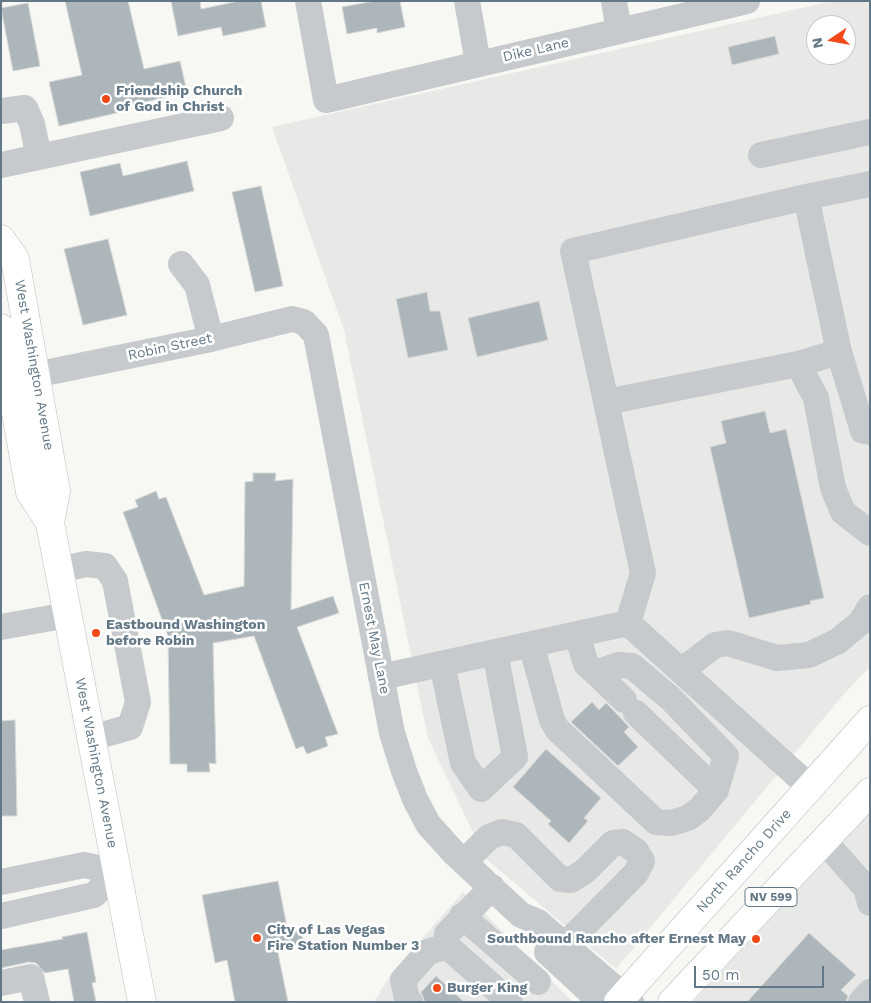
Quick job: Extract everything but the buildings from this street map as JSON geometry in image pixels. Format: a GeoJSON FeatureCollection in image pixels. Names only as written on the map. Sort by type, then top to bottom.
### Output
{"type":"FeatureCollection","features":[{"type":"Feature","properties":{"kind":"main road","name":"West Washington Avenue"},"geometry":{"type":"LineString","coordinates":[[1,239],[15,258],[56,491],[50,523],[142,1002]]}},
{"type":"Feature","properties":{"kind":"main road"},"geometry":{"type":"LineString","coordinates":[[1,279],[6,286],[20,359],[25,368],[35,375]]}},
{"type":"Feature","properties":{"kind":"main road","name":"West Washington Avenue"},"geometry":{"type":"LineString","coordinates":[[1,328],[4,361],[30,492],[50,523]]}},
{"type":"Feature","properties":{"kind":"main road"},"geometry":{"type":"LineString","coordinates":[[4,361],[23,382],[37,448],[56,491]]}},
{"type":"Feature","properties":{"kind":"main road","name":"North Rancho Drive"},"geometry":{"type":"LineString","coordinates":[[618,1000],[811,788],[870,720]]}},
{"type":"Feature","properties":{"kind":"main road","name":"NV 599"},"geometry":{"type":"LineString","coordinates":[[682,996],[870,792]]}},
{"type":"Feature","properties":{"kind":"street","name":"Dike Lane"},"geometry":{"type":"LineString","coordinates":[[308,1],[326,100],[747,1]]}},
{"type":"Feature","properties":{"kind":"street"},"geometry":{"type":"LineString","coordinates":[[467,1],[478,63]]}},
{"type":"Feature","properties":{"kind":"street"},"geometry":{"type":"LineString","coordinates":[[614,1],[619,31]]}},
{"type":"Feature","properties":{"kind":"street"},"geometry":{"type":"LineString","coordinates":[[1,111],[25,108],[32,124],[40,157]]}},
{"type":"Feature","properties":{"kind":"street"},"geometry":{"type":"LineString","coordinates":[[1,165],[221,118]]}},
{"type":"Feature","properties":{"kind":"street"},"geometry":{"type":"LineString","coordinates":[[761,155],[870,132]]}},
{"type":"Feature","properties":{"kind":"street"},"geometry":{"type":"LineString","coordinates":[[628,624],[643,573],[573,251],[870,184]]}},
{"type":"Feature","properties":{"kind":"street"},"geometry":{"type":"LineString","coordinates":[[806,198],[839,352],[863,431],[870,432]]}},
{"type":"Feature","properties":{"kind":"street"},"geometry":{"type":"LineString","coordinates":[[181,264],[197,285],[211,339]]}},
{"type":"Feature","properties":{"kind":"street","name":"Robin Street"},"geometry":{"type":"LineString","coordinates":[[35,375],[211,339],[292,319],[304,322]]}},
{"type":"Feature","properties":{"kind":"street","name":"Ernest May Lane"},"geometry":{"type":"LineString","coordinates":[[304,322],[316,335],[392,733],[415,799],[428,824],[464,862],[521,915],[538,922],[561,953],[618,1000]]}},
{"type":"Feature","properties":{"kind":"street"},"geometry":{"type":"LineString","coordinates":[[606,402],[798,364],[839,352]]}},
{"type":"Feature","properties":{"kind":"street"},"geometry":{"type":"LineString","coordinates":[[798,364],[816,398],[833,488],[843,512],[870,533]]}},
{"type":"Feature","properties":{"kind":"street"},"geometry":{"type":"LineString","coordinates":[[59,570],[86,564],[105,566],[115,581],[138,702],[130,727],[92,738]]}},
{"type":"Feature","properties":{"kind":"street"},"geometry":{"type":"LineString","coordinates":[[681,672],[715,646],[728,643],[777,658],[810,654],[838,641],[861,622],[870,607]]}},
{"type":"Feature","properties":{"kind":"street"},"geometry":{"type":"LineString","coordinates":[[1,627],[68,615]]}},
{"type":"Feature","properties":{"kind":"street"},"geometry":{"type":"LineString","coordinates":[[382,677],[628,624]]}},
{"type":"Feature","properties":{"kind":"street"},"geometry":{"type":"LineString","coordinates":[[628,624],[811,788]]}},
{"type":"Feature","properties":{"kind":"street"},"geometry":{"type":"LineString","coordinates":[[577,634],[586,664],[716,790]]}},
{"type":"Feature","properties":{"kind":"street"},"geometry":{"type":"LineString","coordinates":[[532,644],[552,720],[557,729],[656,822],[671,823],[688,818],[700,809],[716,790],[726,756],[670,699],[632,666],[618,665],[596,672]]}},
{"type":"Feature","properties":{"kind":"street"},"geometry":{"type":"LineString","coordinates":[[442,664],[463,763],[481,788],[515,757],[495,652]]}},
{"type":"Feature","properties":{"kind":"street"},"geometry":{"type":"LineString","coordinates":[[462,916],[541,992],[561,953],[636,873],[642,861],[636,851],[623,842],[613,843],[585,871],[571,880],[560,878],[516,835],[502,832],[489,837],[464,862]]}},
{"type":"Feature","properties":{"kind":"street"},"geometry":{"type":"LineString","coordinates":[[824,841],[868,890]]}},
{"type":"Feature","properties":{"kind":"street"},"geometry":{"type":"LineString","coordinates":[[1,882],[84,865],[117,872]]}},
{"type":"Feature","properties":{"kind":"street"},"geometry":{"type":"LineString","coordinates":[[1,916],[94,895],[117,872]]}},
{"type":"Feature","properties":{"kind":"street"},"geometry":{"type":"LineString","coordinates":[[492,887],[462,916],[447,934],[448,946],[510,1002]]}},
{"type":"Feature","properties":{"kind":"street"},"geometry":{"type":"LineString","coordinates":[[410,1002],[407,999],[404,980],[428,952],[448,946]]}},
{"type":"Feature","properties":{"kind":"street"},"geometry":{"type":"LineString","coordinates":[[1,983],[34,990]]}},
{"type":"Feature","properties":{"kind":"street"},"geometry":{"type":"LineString","coordinates":[[861,1002],[870,992]]}},
{"type":"Feature","properties":{"kind":"shaded area"},"geometry":{"type":"Polygon","coordinates":[[[833,1],[870,1],[870,667],[843,695],[616,969],[485,858],[428,738],[344,330],[272,127],[833,1]]]}},
{"type":"Feature","properties":{"kind":"shaded area"},"geometry":{"type":"Polygon","coordinates":[[[870,810],[870,1002],[693,1002],[870,810]]]}},
{"type":"Feature","properties":{"kind":"shaded area"},"geometry":{"type":"Polygon","coordinates":[[[463,892],[573,1002],[374,1002],[391,974],[463,892]]]}},
{"type":"Feature","properties":{"kind":"place","name":"Friendship Church of God in Christ"},"geometry":{"type":"Point","coordinates":[106,99]}},
{"type":"Feature","properties":{"kind":"place","name":"Eastbound Washington before Robin"},"geometry":{"type":"Point","coordinates":[96,633]}},
{"type":"Feature","properties":{"kind":"place","name":"City of Las Vegas Fire Station Number 3"},"geometry":{"type":"Point","coordinates":[257,938]}},
{"type":"Feature","properties":{"kind":"place","name":"Southbound Rancho after Ernest May"},"geometry":{"type":"Point","coordinates":[756,939]}},
{"type":"Feature","properties":{"kind":"place","name":"Burger King"},"geometry":{"type":"Point","coordinates":[437,988]}}]}
